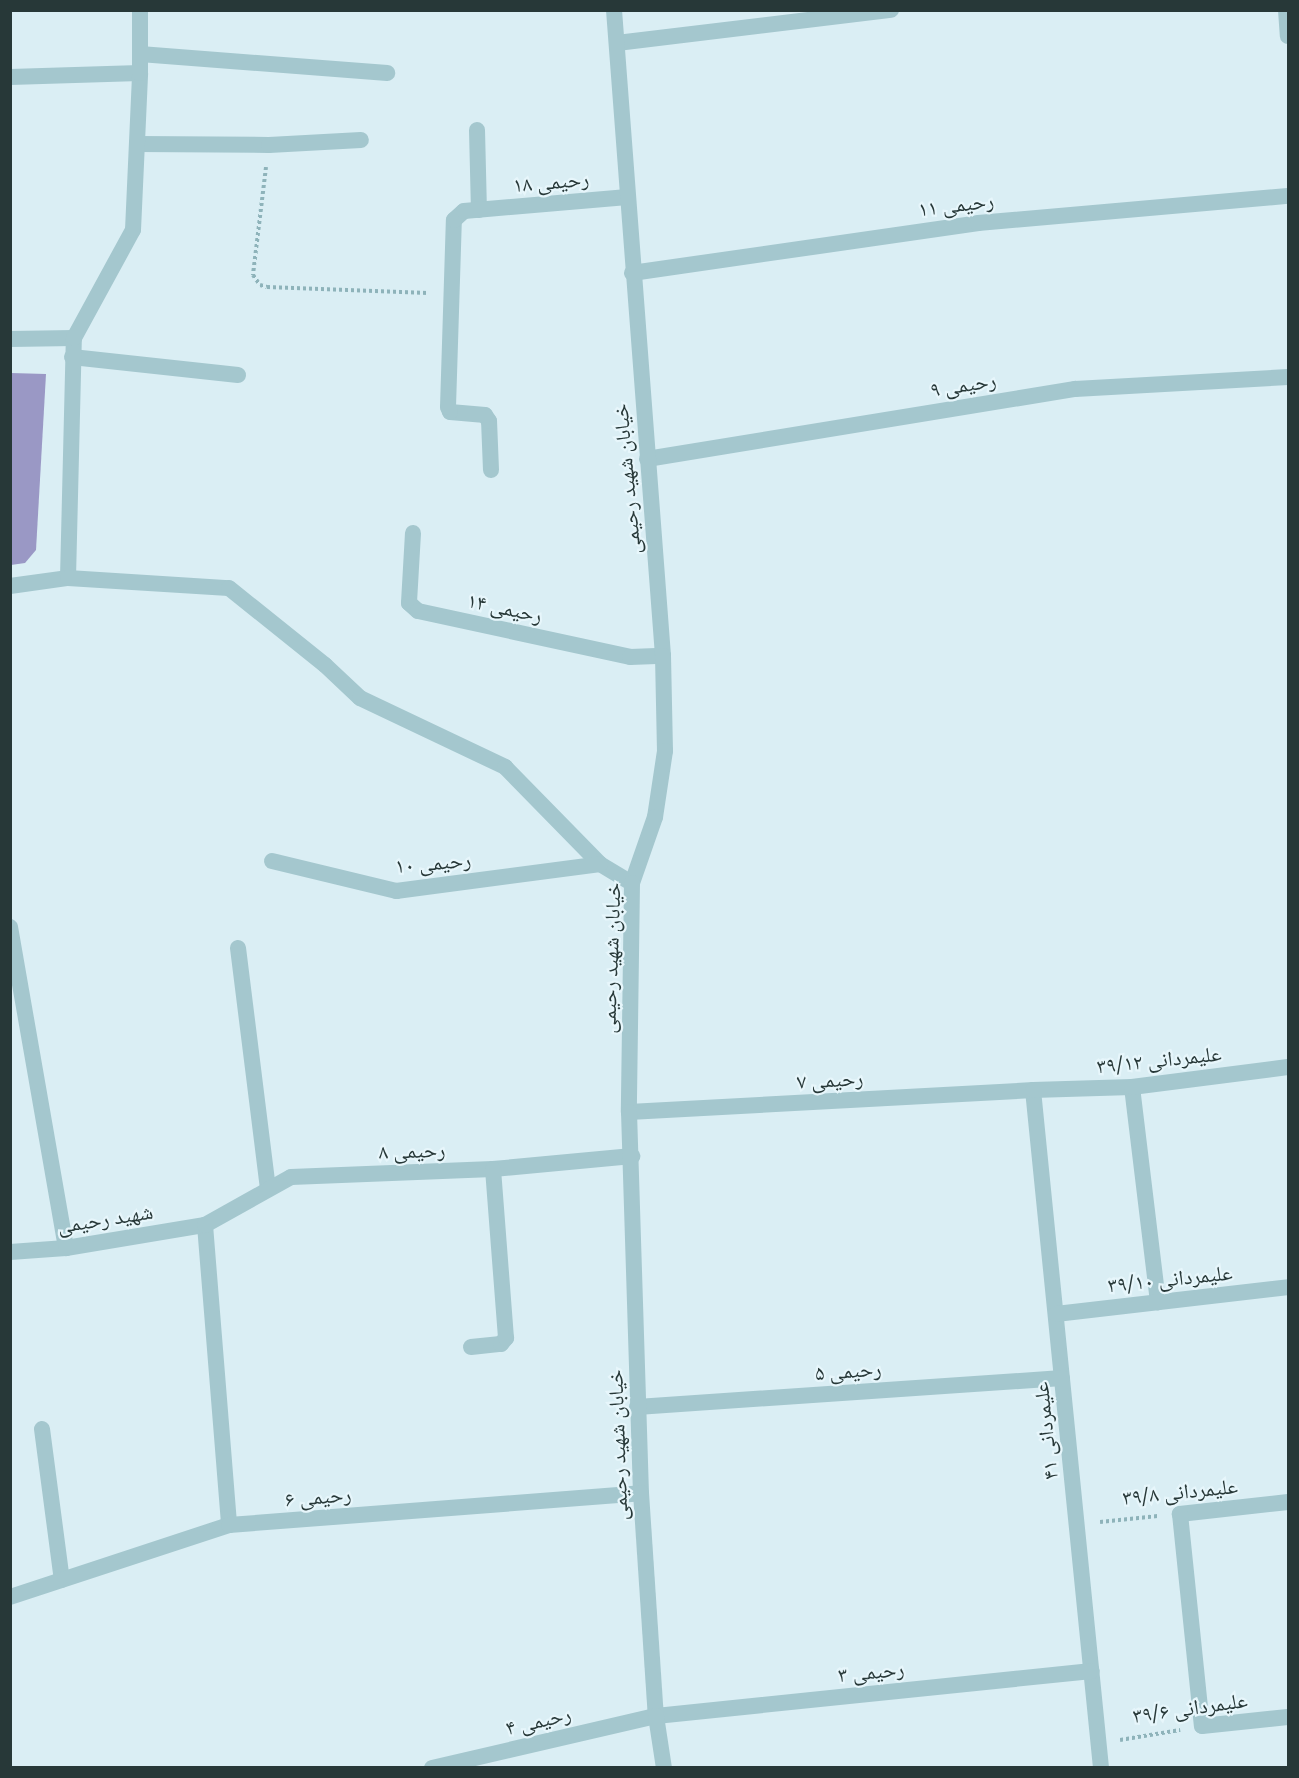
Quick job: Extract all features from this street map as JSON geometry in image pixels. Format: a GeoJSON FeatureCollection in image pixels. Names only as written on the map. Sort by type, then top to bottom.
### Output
{"type":"FeatureCollection","features":[{"type":"Feature","properties":{"kind":"street"},"geometry":{"type":"LineString","coordinates":[[68,578],[74,338],[133,230],[140,72],[140,10]]}},
{"type":"Feature","properties":{"kind":"street","name":"خیابان شهید رحیمی"},"geometry":{"type":"LineString","coordinates":[[614,10],[632,273],[663,656],[665,751],[655,817],[632,883],[629,1112],[640,1493],[656,1716],[664,1767]]}},
{"type":"Feature","properties":{"kind":"street"},"geometry":{"type":"LineString","coordinates":[[617,43],[891,10]]}},
{"type":"Feature","properties":{"kind":"street"},"geometry":{"type":"LineString","coordinates":[[1286,10],[1288,36]]}},
{"type":"Feature","properties":{"kind":"street"},"geometry":{"type":"LineString","coordinates":[[140,54],[387,73]]}},
{"type":"Feature","properties":{"kind":"street"},"geometry":{"type":"LineString","coordinates":[[10,77],[140,72]]}},
{"type":"Feature","properties":{"kind":"street"},"geometry":{"type":"LineString","coordinates":[[477,130],[479,210],[464,212],[454,220],[448,407],[450,412],[485,415],[489,421],[491,470]]}},
{"type":"Feature","properties":{"kind":"street"},"geometry":{"type":"LineString","coordinates":[[137,144],[268,145],[361,140]]}},
{"type":"Feature","properties":{"kind":"street","name":"رحیمی ۱۱"},"geometry":{"type":"LineString","coordinates":[[632,273],[978,223],[1288,196]]}},
{"type":"Feature","properties":{"kind":"street","name":"رحیمی ۱۸"},"geometry":{"type":"LineString","coordinates":[[479,210],[627,197]]}},
{"type":"Feature","properties":{"kind":"street"},"geometry":{"type":"LineString","coordinates":[[10,339],[74,338]]}},
{"type":"Feature","properties":{"kind":"street"},"geometry":{"type":"LineString","coordinates":[[72,357],[238,375]]}},
{"type":"Feature","properties":{"kind":"street","name":"رحیمی ۹"},"geometry":{"type":"LineString","coordinates":[[647,459],[1075,389],[1288,377]]}},
{"type":"Feature","properties":{"kind":"street","name":"رحیمی ۱۴"},"geometry":{"type":"LineString","coordinates":[[413,534],[409,603],[418,611],[630,657],[663,656]]}},
{"type":"Feature","properties":{"kind":"street"},"geometry":{"type":"LineString","coordinates":[[10,586],[68,578],[229,588],[325,666],[360,699],[505,767],[600,864],[632,883]]}},
{"type":"Feature","properties":{"kind":"street","name":"رحیمی ۱۰"},"geometry":{"type":"LineString","coordinates":[[272,861],[396,891],[600,864]]}},
{"type":"Feature","properties":{"kind":"street"},"geometry":{"type":"LineString","coordinates":[[10,927],[66,1248]]}},
{"type":"Feature","properties":{"kind":"street"},"geometry":{"type":"LineString","coordinates":[[238,948],[268,1189]]}},
{"type":"Feature","properties":{"kind":"street","name":"علیمردانی ۳۹/۱۲"},"geometry":{"type":"LineString","coordinates":[[1033,1090],[1132,1088],[1288,1067]]}},
{"type":"Feature","properties":{"kind":"street"},"geometry":{"type":"LineString","coordinates":[[1132,1088],[1158,1302]]}},
{"type":"Feature","properties":{"kind":"street","name":"رحیمی ۷"},"geometry":{"type":"LineString","coordinates":[[629,1112],[1033,1090]]}},
{"type":"Feature","properties":{"kind":"street","name":"علیمردانی ۴۱"},"geometry":{"type":"LineString","coordinates":[[1033,1090],[1101,1767]]}},
{"type":"Feature","properties":{"kind":"street","name":"رحیمی ۸"},"geometry":{"type":"LineString","coordinates":[[205,1225],[291,1177],[493,1169],[632,1156]]}},
{"type":"Feature","properties":{"kind":"street"},"geometry":{"type":"LineString","coordinates":[[471,1347],[501,1344],[506,1338],[493,1169]]}},
{"type":"Feature","properties":{"kind":"street"},"geometry":{"type":"LineString","coordinates":[[205,1225],[229,1526]]}},
{"type":"Feature","properties":{"kind":"street","name":"شهید رحیمی"},"geometry":{"type":"LineString","coordinates":[[10,1252],[66,1248],[205,1225]]}},
{"type":"Feature","properties":{"kind":"street","name":"علیمردانی ۳۹/۱۰"},"geometry":{"type":"LineString","coordinates":[[1056,1314],[1288,1287]]}},
{"type":"Feature","properties":{"kind":"street","name":"رحیمی ۵"},"geometry":{"type":"LineString","coordinates":[[637,1407],[1062,1378]]}},
{"type":"Feature","properties":{"kind":"street"},"geometry":{"type":"LineString","coordinates":[[42,1429],[62,1581]]}},
{"type":"Feature","properties":{"kind":"street","name":"رحیمی ۶"},"geometry":{"type":"LineString","coordinates":[[10,1597],[229,1526],[640,1493]]}},
{"type":"Feature","properties":{"kind":"street","name":"علیمردانی ۳۹/۸"},"geometry":{"type":"LineString","coordinates":[[1180,1514],[1288,1503]]}},
{"type":"Feature","properties":{"kind":"street"},"geometry":{"type":"LineString","coordinates":[[1180,1514],[1202,1726]]}},
{"type":"Feature","properties":{"kind":"street","name":"رحیمی ۳"},"geometry":{"type":"LineString","coordinates":[[656,1716],[1092,1671]]}},
{"type":"Feature","properties":{"kind":"street","name":"رحیمی ۴"},"geometry":{"type":"LineString","coordinates":[[432,1767],[656,1716]]}},
{"type":"Feature","properties":{"kind":"street","name":"علیمردانی ۳۹/۶"},"geometry":{"type":"LineString","coordinates":[[1202,1726],[1288,1717]]}},
{"type":"Feature","properties":{"kind":"path"},"geometry":{"type":"LineString","coordinates":[[268,145],[253,275],[260,285],[452,293]]}},
{"type":"Feature","properties":{"kind":"path","name":"علیمردانی ۳۹/۸"},"geometry":{"type":"LineString","coordinates":[[1077,1524],[1180,1514]]}},
{"type":"Feature","properties":{"kind":"path","name":"علیمردانی ۳۹/۶"},"geometry":{"type":"LineString","coordinates":[[1099,1743],[1202,1726]]}},
{"type":"Feature","properties":{"kind":"shaded area"},"geometry":{"type":"Polygon","coordinates":[[[11,373],[46,374],[36,550],[25,563],[11,565],[11,373]]]}}]}
